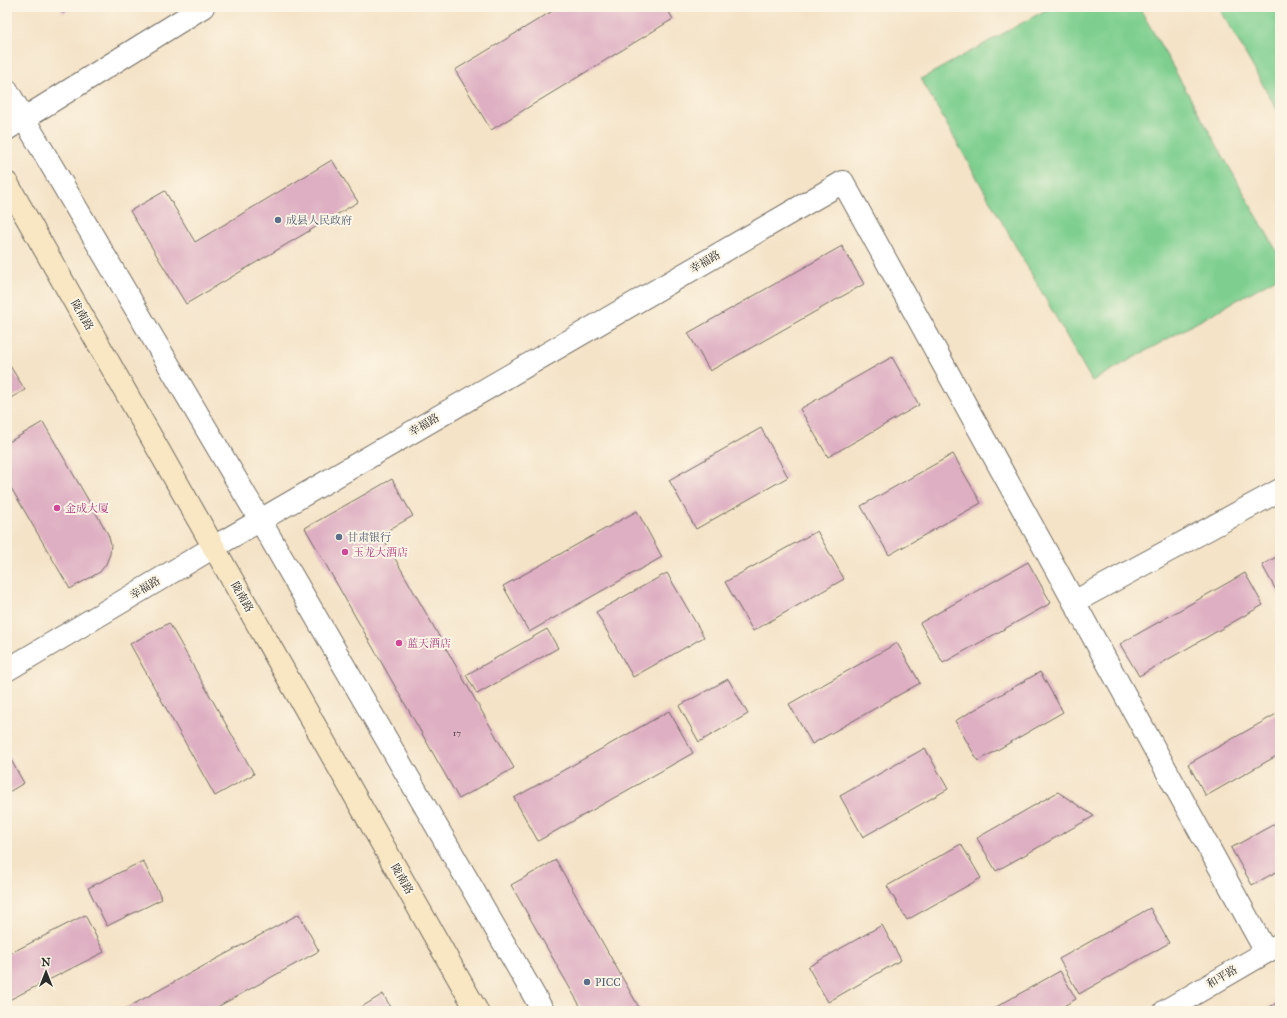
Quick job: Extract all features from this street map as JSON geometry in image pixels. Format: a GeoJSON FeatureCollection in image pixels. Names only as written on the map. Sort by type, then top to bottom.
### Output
{"type":"FeatureCollection","features":[{"type":"Feature","properties":{"kind":"main road","name":"陇南路"},"geometry":{"type":"LineString","coordinates":[[7,184],[477,1011]]}},
{"type":"Feature","properties":{"kind":"street"},"geometry":{"type":"LineString","coordinates":[[15,124],[203,7]]}},
{"type":"Feature","properties":{"kind":"street"},"geometry":{"type":"LineString","coordinates":[[7,90],[15,124],[260,520],[543,1011]]}},
{"type":"Feature","properties":{"kind":"street","name":"幸福路"},"geometry":{"type":"LineString","coordinates":[[7,670],[260,520],[844,182],[1074,602]]}},
{"type":"Feature","properties":{"kind":"street"},"geometry":{"type":"LineString","coordinates":[[1273,948],[1074,602],[1280,490]]}},
{"type":"Feature","properties":{"kind":"street","name":"和平路"},"geometry":{"type":"LineString","coordinates":[[1165,1011],[1273,948]]}},
{"type":"Feature","properties":{"kind":"green space"},"geometry":{"type":"Polygon","coordinates":[[[1051,7],[1139,7],[1280,257],[1280,276],[1092,381],[921,79],[1051,7]]]}},
{"type":"Feature","properties":{"kind":"green space"},"geometry":{"type":"Polygon","coordinates":[[[1219,7],[1280,7],[1280,115],[1219,7]]]}},
{"type":"Feature","properties":{"kind":"building"},"geometry":{"type":"Polygon","coordinates":[[[60,7],[74,7],[63,13],[60,7]]]}},
{"type":"Feature","properties":{"kind":"building"},"geometry":{"type":"Polygon","coordinates":[[[559,7],[666,7],[673,19],[491,130],[455,70],[559,7]]]}},
{"type":"Feature","properties":{"kind":"building"},"geometry":{"type":"Polygon","coordinates":[[[332,160],[358,202],[186,304],[130,211],[165,191],[195,242],[332,160]]]}},
{"type":"Feature","properties":{"kind":"building"},"geometry":{"type":"Polygon","coordinates":[[[842,246],[864,284],[710,371],[688,333],[842,246]]]}},
{"type":"Feature","properties":{"kind":"building"},"geometry":{"type":"Polygon","coordinates":[[[892,357],[919,405],[828,457],[800,409],[892,357]]]}},
{"type":"Feature","properties":{"kind":"building"},"geometry":{"type":"Polygon","coordinates":[[[7,361],[25,390],[7,400],[7,361]]]}},
{"type":"Feature","properties":{"kind":"building","name":"金成大厦"},"geometry":{"type":"Polygon","coordinates":[[[43,422],[108,534],[111,544],[110,554],[106,564],[100,572],[70,589],[7,481],[7,443],[43,422]]]}},
{"type":"Feature","properties":{"kind":"building"},"geometry":{"type":"Polygon","coordinates":[[[761,428],[788,477],[696,529],[669,480],[761,428]]]}},
{"type":"Feature","properties":{"kind":"building"},"geometry":{"type":"Polygon","coordinates":[[[953,454],[981,503],[889,555],[861,506],[953,454]]]}},
{"type":"Feature","properties":{"kind":"building"},"geometry":{"type":"Polygon","coordinates":[[[392,479],[413,516],[381,534],[514,768],[459,799],[305,528],[392,479]]]}},
{"type":"Feature","properties":{"kind":"building"},"geometry":{"type":"Polygon","coordinates":[[[637,511],[662,557],[529,632],[503,586],[637,511]]]}},
{"type":"Feature","properties":{"kind":"building"},"geometry":{"type":"Polygon","coordinates":[[[817,531],[844,579],[753,631],[725,582],[817,531]]]}},
{"type":"Feature","properties":{"kind":"building"},"geometry":{"type":"Polygon","coordinates":[[[1280,555],[1280,597],[1262,565],[1280,555]]]}},
{"type":"Feature","properties":{"kind":"building"},"geometry":{"type":"Polygon","coordinates":[[[1028,562],[1051,603],[943,663],[920,623],[1028,562]]]}},
{"type":"Feature","properties":{"kind":"building"},"geometry":{"type":"Polygon","coordinates":[[[667,573],[704,637],[633,677],[596,612],[667,573]]]}},
{"type":"Feature","properties":{"kind":"building"},"geometry":{"type":"Polygon","coordinates":[[[1245,573],[1263,605],[1139,676],[1120,644],[1245,573]]]}},
{"type":"Feature","properties":{"kind":"building"},"geometry":{"type":"Polygon","coordinates":[[[169,623],[254,774],[215,796],[130,644],[169,623]]]}},
{"type":"Feature","properties":{"kind":"building"},"geometry":{"type":"Polygon","coordinates":[[[547,629],[558,648],[477,694],[466,675],[547,629]]]}},
{"type":"Feature","properties":{"kind":"building"},"geometry":{"type":"Polygon","coordinates":[[[897,643],[920,683],[812,744],[789,704],[897,643]]]}},
{"type":"Feature","properties":{"kind":"building"},"geometry":{"type":"Polygon","coordinates":[[[1040,672],[1063,712],[978,761],[955,721],[1040,672]]]}},
{"type":"Feature","properties":{"kind":"building"},"geometry":{"type":"Polygon","coordinates":[[[728,679],[748,714],[699,742],[679,706],[728,679]]]}},
{"type":"Feature","properties":{"kind":"building"},"geometry":{"type":"Polygon","coordinates":[[[669,711],[693,753],[538,841],[514,798],[669,711]]]}},
{"type":"Feature","properties":{"kind":"building"},"geometry":{"type":"Polygon","coordinates":[[[1280,712],[1280,754],[1206,796],[1188,764],[1280,712]]]}},
{"type":"Feature","properties":{"kind":"building"},"geometry":{"type":"Polygon","coordinates":[[[925,748],[948,789],[863,837],[840,796],[925,748]]]}},
{"type":"Feature","properties":{"kind":"building"},"geometry":{"type":"Polygon","coordinates":[[[7,753],[24,783],[7,793],[7,753]]]}},
{"type":"Feature","properties":{"kind":"building"},"geometry":{"type":"Polygon","coordinates":[[[1058,792],[1094,816],[996,871],[977,838],[1058,792]]]}},
{"type":"Feature","properties":{"kind":"building"},"geometry":{"type":"Polygon","coordinates":[[[1280,821],[1280,870],[1252,885],[1231,848],[1280,821]]]}},
{"type":"Feature","properties":{"kind":"building"},"geometry":{"type":"Polygon","coordinates":[[[961,844],[981,878],[907,920],[887,886],[961,844]]]}},
{"type":"Feature","properties":{"kind":"building"},"geometry":{"type":"Polygon","coordinates":[[[556,860],[641,1011],[583,1011],[511,885],[556,860]]]}},
{"type":"Feature","properties":{"kind":"building"},"geometry":{"type":"Polygon","coordinates":[[[143,861],[162,899],[107,926],[88,888],[143,861]]]}},
{"type":"Feature","properties":{"kind":"building"},"geometry":{"type":"Polygon","coordinates":[[[1150,908],[1169,943],[1079,994],[1059,959],[1150,908]]]}},
{"type":"Feature","properties":{"kind":"building"},"geometry":{"type":"Polygon","coordinates":[[[299,914],[319,951],[210,1011],[121,1011],[299,914]]]}},
{"type":"Feature","properties":{"kind":"building"},"geometry":{"type":"Polygon","coordinates":[[[85,915],[104,952],[7,1001],[7,955],[85,915]]]}},
{"type":"Feature","properties":{"kind":"building"},"geometry":{"type":"Polygon","coordinates":[[[882,925],[901,960],[828,1002],[808,967],[882,925]]]}},
{"type":"Feature","properties":{"kind":"building"},"geometry":{"type":"Polygon","coordinates":[[[1060,971],[1076,999],[1055,1011],[989,1011],[1060,971]]]}},
{"type":"Feature","properties":{"kind":"building"},"geometry":{"type":"Polygon","coordinates":[[[383,994],[393,1011],[355,1011],[383,994]]]}},
{"type":"Feature","properties":{"kind":"building"},"geometry":{"type":"Polygon","coordinates":[[[1280,1001],[1280,1011],[1263,1011],[1280,1001]]]}},
{"type":"Feature","properties":{"kind":"place","name":"成县人民政府"},"geometry":{"type":"Point","coordinates":[278,220]}},
{"type":"Feature","properties":{"kind":"place","name":"金成大厦"},"geometry":{"type":"Point","coordinates":[57,508]}},
{"type":"Feature","properties":{"kind":"place","name":"甘肃银行"},"geometry":{"type":"Point","coordinates":[339,537]}},
{"type":"Feature","properties":{"kind":"place","name":"玉龙大酒店"},"geometry":{"type":"Point","coordinates":[345,552]}},
{"type":"Feature","properties":{"kind":"place","name":"蓝天酒店"},"geometry":{"type":"Point","coordinates":[399,643]}},
{"type":"Feature","properties":{"kind":"place","name":"PICC"},"geometry":{"type":"Point","coordinates":[587,982]}}]}
